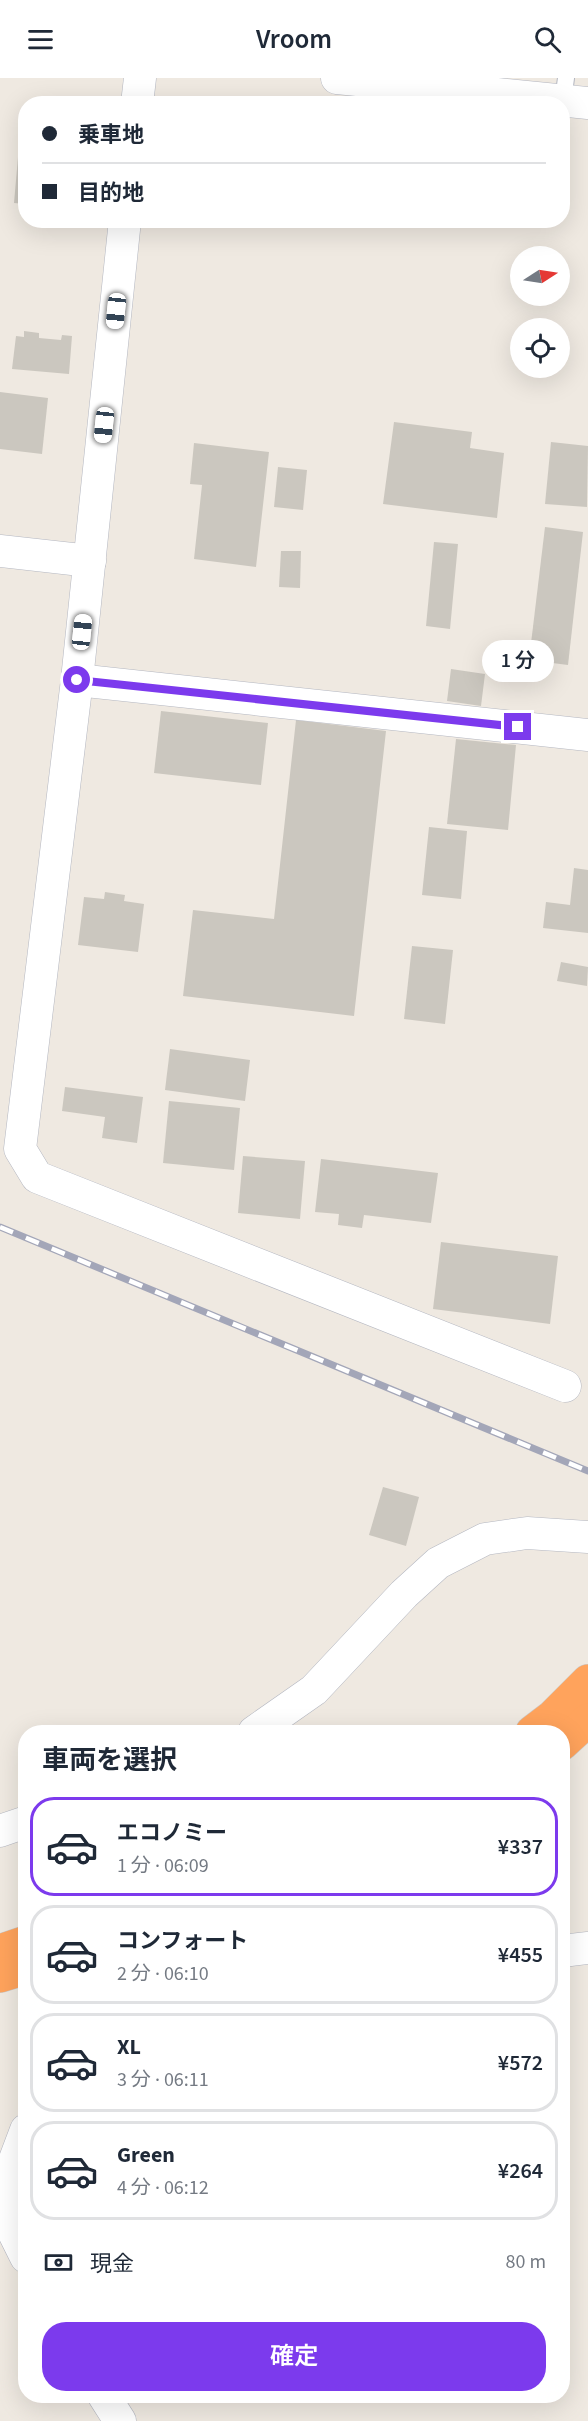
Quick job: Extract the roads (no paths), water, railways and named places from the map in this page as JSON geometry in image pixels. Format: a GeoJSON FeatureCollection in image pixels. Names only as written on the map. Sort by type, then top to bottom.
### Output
{"type":"FeatureCollection","features":[{"type":"Feature","properties":{"kind":"highway"},"geometry":{"type":"LineString","coordinates":[[542,1725],[554,1716],[588,1681]]}},
{"type":"Feature","properties":{"kind":"highway"},"geometry":{"type":"LineString","coordinates":[[570,1737],[588,1720]]}},
{"type":"Feature","properties":{"kind":"highway"},"geometry":{"type":"LineString","coordinates":[[0,1951],[18,1945]]}},
{"type":"Feature","properties":{"kind":"highway"},"geometry":{"type":"LineString","coordinates":[[0,1976],[18,1970]]}},
{"type":"Feature","properties":{"kind":"street"},"geometry":{"type":"LineString","coordinates":[[138,96],[140,78]]}},
{"type":"Feature","properties":{"kind":"street"},"geometry":{"type":"LineString","coordinates":[[337,78],[572,94]]}},
{"type":"Feature","properties":{"kind":"street"},"geometry":{"type":"LineString","coordinates":[[124,228],[77,680],[20,1149],[37,1177],[565,1386]]}},
{"type":"Feature","properties":{"kind":"street"},"geometry":{"type":"LineString","coordinates":[[0,551],[90,561]]}},
{"type":"Feature","properties":{"kind":"street"},"geometry":{"type":"LineString","coordinates":[[77,680],[588,735]]}},
{"type":"Feature","properties":{"kind":"street"},"geometry":{"type":"LineString","coordinates":[[264,1725],[314,1690],[404,1594],[438,1563],[485,1539],[527,1533],[588,1537]]}},
{"type":"Feature","properties":{"kind":"street"},"geometry":{"type":"LineString","coordinates":[[0,1831],[18,1825]]}},
{"type":"Feature","properties":{"kind":"street"},"geometry":{"type":"LineString","coordinates":[[570,1950],[588,1948]]}},
{"type":"Feature","properties":{"kind":"street"},"geometry":{"type":"LineString","coordinates":[[18,2151],[11,2170],[12,2229],[18,2241]]}},
{"type":"Feature","properties":{"kind":"street"},"geometry":{"type":"LineString","coordinates":[[108,2403],[120,2421]]}},
{"type":"Feature","properties":{"kind":"railway"},"geometry":{"type":"LineString","coordinates":[[0,1227],[588,1471]]}}]}
